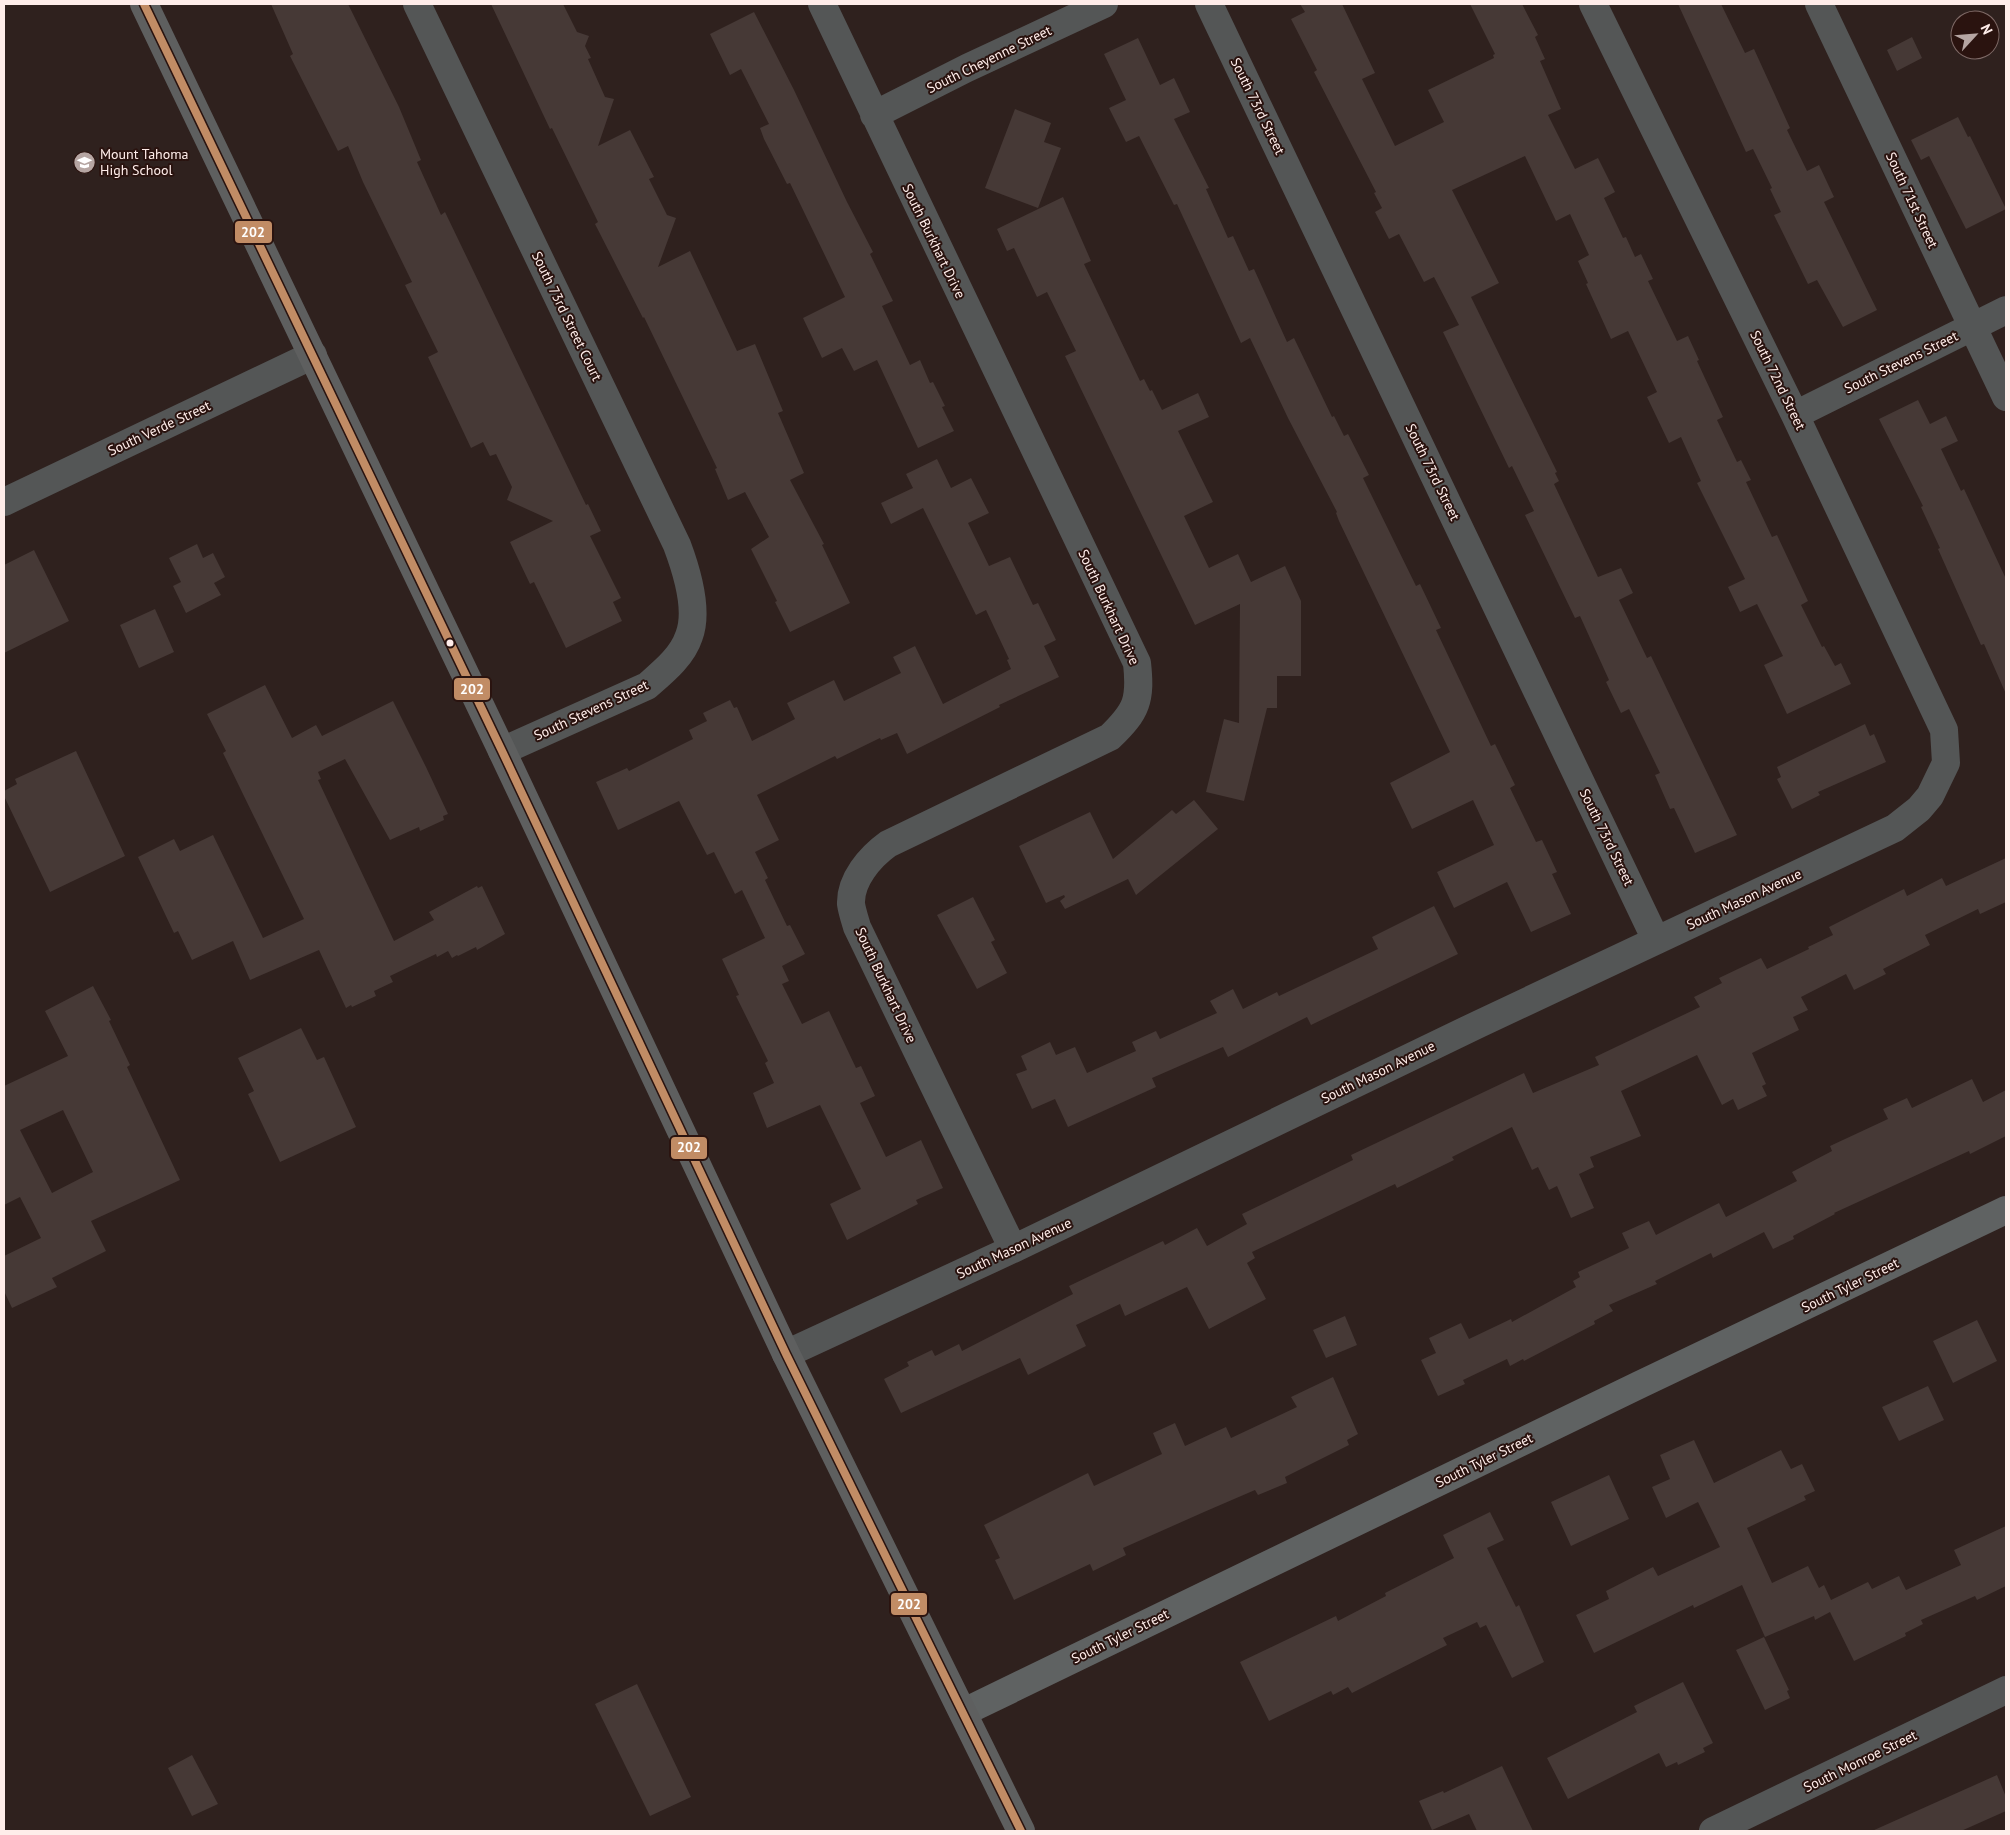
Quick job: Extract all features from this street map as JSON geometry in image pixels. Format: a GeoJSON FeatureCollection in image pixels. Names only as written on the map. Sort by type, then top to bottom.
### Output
{"type":"FeatureCollection","features":[{"type":"Feature","properties":{"kind":"main road"},"geometry":{"type":"LineString","coordinates":[[144,4],[502,751],[786,1354],[1021,1831]]}},
{"type":"Feature","properties":{"kind":"street","name":"South 73rd Street Court"},"geometry":{"type":"LineString","coordinates":[[417,4],[677,545],[686,570],[692,607],[690,635]]}},
{"type":"Feature","properties":{"kind":"street","name":"South Burkhart Drive"},"geometry":{"type":"LineString","coordinates":[[822,4],[1137,663],[1140,689],[1137,700],[1127,721],[1110,737],[888,844],[878,851],[862,871],[853,892],[851,903],[857,927],[1013,1249]]}},
{"type":"Feature","properties":{"kind":"street","name":"South Cheyenne Street"},"geometry":{"type":"LineString","coordinates":[[874,115],[967,68],[1104,4]]}},
{"type":"Feature","properties":{"kind":"street","name":"South 73rd Street"},"geometry":{"type":"LineString","coordinates":[[1209,4],[1656,940]]}},
{"type":"Feature","properties":{"kind":"street","name":"South 72nd Street"},"geometry":{"type":"LineString","coordinates":[[1592,4],[1795,414],[1944,730],[1946,762]]}},
{"type":"Feature","properties":{"kind":"street","name":"South 71st Street"},"geometry":{"type":"LineString","coordinates":[[1819,4],[2006,397]]}},
{"type":"Feature","properties":{"kind":"street","name":"South Stevens Street"},"geometry":{"type":"LineString","coordinates":[[1795,414],[2006,310]]}},
{"type":"Feature","properties":{"kind":"street","name":"South Verde Street"},"geometry":{"type":"LineString","coordinates":[[4,502],[313,355]]}},
{"type":"Feature","properties":{"kind":"street","name":"South Stevens Street"},"geometry":{"type":"LineString","coordinates":[[502,751],[647,686],[667,669],[682,650],[690,635]]}},
{"type":"Feature","properties":{"kind":"street","name":"South Mason Avenue"},"geometry":{"type":"LineString","coordinates":[[786,1354],[1013,1249],[1656,940],[1895,828],[1930,796],[1946,762]]}},
{"type":"Feature","properties":{"kind":"street","name":"South Tyler Street"},"geometry":{"type":"LineString","coordinates":[[964,1712],[2006,1210]]}},
{"type":"Feature","properties":{"kind":"street","name":"South Monroe Street"},"geometry":{"type":"LineString","coordinates":[[1713,1831],[2006,1690]]}},
{"type":"Feature","properties":{"kind":"building"},"geometry":{"type":"Polygon","coordinates":[[[271,4],[348,4],[399,107],[421,160],[417,162],[441,215],[445,212],[586,505],[588,504],[601,531],[590,536],[621,598],[613,602],[622,621],[566,648],[534,582],[530,584],[510,542],[553,521],[507,500],[512,487],[496,454],[490,456],[483,442],[471,448],[428,357],[438,352],[405,285],[412,282],[363,182],[348,146],[338,151],[290,56],[293,54],[271,4]]]}},
{"type":"Feature","properties":{"kind":"building"},"geometry":{"type":"Polygon","coordinates":[[[491,4],[563,4],[577,32],[589,36],[585,46],[591,58],[588,59],[605,97],[614,99],[598,146],[630,130],[654,177],[649,179],[667,215],[676,218],[658,267],[690,251],[737,351],[755,344],[783,411],[778,413],[804,473],[790,480],[824,544],[822,545],[850,603],[790,632],[751,549],[769,537],[745,492],[728,500],[715,469],[717,468],[644,317],[595,224],[598,222],[552,128],[550,129],[491,4]]]}},
{"type":"Feature","properties":{"kind":"building"},"geometry":{"type":"Polygon","coordinates":[[[1300,4],[1342,4],[1375,73],[1362,79],[1395,146],[1444,122],[1428,90],[1494,58],[1493,55],[1495,54],[1470,4],[1522,4],[1538,35],[1535,37],[1545,59],[1540,61],[1561,109],[1548,115],[1575,169],[1598,158],[1615,192],[1604,198],[1623,238],[1626,237],[1635,257],[1641,254],[1653,279],[1648,281],[1677,341],[1688,336],[1699,360],[1697,361],[1723,417],[1717,420],[1737,462],[1741,460],[1751,480],[1746,482],[1772,537],[1777,535],[1808,601],[1801,605],[1822,647],[1824,646],[1835,666],[1841,663],[1851,684],[1787,714],[1764,665],[1783,656],[1757,604],[1740,612],[1728,587],[1745,579],[1697,483],[1701,481],[1681,437],[1669,443],[1647,397],[1657,392],[1628,331],[1611,339],[1586,284],[1588,283],[1578,261],[1589,255],[1570,214],[1556,221],[1525,156],[1452,190],[1499,283],[1471,297],[1557,472],[1555,473],[1559,481],[1554,484],[1598,577],[1621,568],[1633,593],[1619,600],[1647,658],[1651,656],[1737,835],[1695,853],[1674,808],[1670,809],[1655,775],[1660,773],[1629,709],[1621,713],[1606,682],[1609,680],[1580,616],[1575,618],[1525,515],[1534,511],[1512,466],[1509,468],[1443,332],[1459,325],[1434,277],[1424,282],[1399,234],[1389,239],[1375,212],[1382,208],[1374,193],[1376,192],[1314,72],[1317,70],[1291,19],[1305,12],[1300,4]]]}},
{"type":"Feature","properties":{"kind":"building"},"geometry":{"type":"Polygon","coordinates":[[[1678,4],[1721,4],[1745,53],[1754,49],[1790,128],[1787,130],[1807,171],[1819,165],[1834,197],[1824,202],[1877,310],[1843,327],[1817,280],[1808,284],[1774,215],[1781,212],[1770,189],[1772,188],[1753,149],[1746,152],[1678,4]]]}},
{"type":"Feature","properties":{"kind":"building"},"geometry":{"type":"Polygon","coordinates":[[[754,12],[873,252],[870,254],[893,301],[882,306],[910,365],[920,360],[930,383],[933,382],[945,406],[942,407],[954,431],[918,448],[877,360],[854,371],[842,348],[822,358],[803,318],[845,297],[790,183],[787,184],[764,139],[760,128],[769,124],[741,69],[730,75],[710,34],[754,12]]]}},
{"type":"Feature","properties":{"kind":"building"},"geometry":{"type":"Polygon","coordinates":[[[1912,37],[1922,58],[1897,71],[1887,50],[1912,37]]]}},
{"type":"Feature","properties":{"kind":"building"},"geometry":{"type":"Polygon","coordinates":[[[1138,38],[1160,85],[1174,78],[1190,112],[1174,119],[1209,188],[1206,189],[1228,238],[1233,236],[1249,271],[1254,269],[1287,342],[1294,338],[1332,417],[1334,416],[1344,436],[1348,434],[1369,475],[1363,478],[1416,586],[1420,584],[1441,628],[1436,630],[1491,746],[1495,744],[1515,785],[1510,788],[1536,842],[1542,840],[1557,872],[1552,874],[1571,914],[1531,932],[1507,882],[1454,908],[1437,872],[1494,845],[1473,800],[1412,829],[1390,783],[1450,752],[1339,521],[1337,512],[1288,418],[1250,338],[1241,343],[1177,204],[1174,205],[1139,136],[1126,142],[1109,108],[1126,100],[1104,54],[1138,38]]]}},
{"type":"Feature","properties":{"kind":"building"},"geometry":{"type":"Polygon","coordinates":[[[1015,109],[1051,123],[1044,142],[1061,148],[1038,208],[985,188],[1015,109]]]}},
{"type":"Feature","properties":{"kind":"building"},"geometry":{"type":"Polygon","coordinates":[[[1958,117],[1968,137],[1970,136],[2006,209],[1966,229],[1929,156],[1921,160],[1911,140],[1958,117]]]}},
{"type":"Feature","properties":{"kind":"building"},"geometry":{"type":"Polygon","coordinates":[[[1063,197],[1091,261],[1084,264],[1140,381],[1144,379],[1162,410],[1198,393],[1209,417],[1178,431],[1213,502],[1184,516],[1209,568],[1238,554],[1251,582],[1285,566],[1301,601],[1301,676],[1277,676],[1277,708],[1267,708],[1244,801],[1206,792],[1224,719],[1239,723],[1240,604],[1195,625],[1065,356],[1076,351],[1047,292],[1037,297],[1014,248],[1007,251],[997,229],[1063,197]]]}},
{"type":"Feature","properties":{"kind":"building"},"geometry":{"type":"Polygon","coordinates":[[[1918,400],[1930,424],[1946,416],[1958,441],[1941,449],[1961,491],[1964,489],[2006,579],[2006,694],[1984,644],[1981,645],[1938,549],[1940,548],[1921,507],[1923,506],[1879,419],[1918,400]]]}},
{"type":"Feature","properties":{"kind":"building"},"geometry":{"type":"Polygon","coordinates":[[[937,459],[951,488],[971,478],[989,513],[968,523],[989,566],[1010,557],[1033,605],[1038,603],[1056,640],[1044,646],[1059,677],[999,705],[1000,707],[907,754],[897,733],[881,740],[880,738],[837,759],[835,756],[757,795],[779,840],[755,852],[768,878],[765,880],[787,926],[790,925],[805,954],[782,966],[789,981],[782,984],[802,1024],[829,1011],[856,1068],[861,1066],[875,1096],[860,1103],[886,1157],[921,1140],[943,1188],[916,1200],[918,1204],[847,1240],[830,1204],[861,1189],[820,1105],[767,1128],[753,1093],[774,1083],[765,1063],[768,1061],[736,996],[739,995],[722,959],[765,938],[742,890],[735,894],[714,852],[707,855],[679,801],[618,830],[596,782],[627,768],[629,771],[693,739],[689,730],[707,721],[703,713],[730,700],[734,708],[737,707],[752,741],[795,719],[787,703],[834,680],[844,701],[901,673],[893,657],[915,646],[943,704],[1011,669],[1007,660],[1009,659],[986,610],[976,615],[923,508],[891,524],[881,503],[913,488],[906,474],[937,459]]]}},
{"type":"Feature","properties":{"kind":"building"},"geometry":{"type":"Polygon","coordinates":[[[197,544],[203,558],[213,553],[225,577],[214,583],[221,595],[186,613],[173,586],[181,582],[169,558],[197,544]]]}},
{"type":"Feature","properties":{"kind":"building"},"geometry":{"type":"Polygon","coordinates":[[[34,550],[69,621],[4,653],[4,565],[34,550]]]}},
{"type":"Feature","properties":{"kind":"building"},"geometry":{"type":"Polygon","coordinates":[[[155,609],[174,652],[139,668],[120,625],[155,609]]]}},
{"type":"Feature","properties":{"kind":"building"},"geometry":{"type":"Polygon","coordinates":[[[265,685],[292,738],[316,725],[322,736],[393,701],[448,814],[443,816],[444,820],[420,831],[419,827],[390,840],[345,759],[318,772],[321,779],[318,780],[394,941],[434,920],[429,912],[477,886],[478,888],[482,886],[505,934],[477,950],[476,947],[452,958],[448,951],[437,957],[436,954],[390,976],[393,982],[374,991],[376,996],[346,1008],[319,950],[250,980],[233,941],[192,960],[178,931],[174,933],[138,857],[174,839],[180,851],[213,835],[263,938],[304,919],[223,753],[226,751],[207,714],[265,685]]]}},
{"type":"Feature","properties":{"kind":"building"},"geometry":{"type":"Polygon","coordinates":[[[1865,724],[1870,736],[1874,734],[1886,762],[1818,792],[1820,795],[1792,809],[1777,779],[1781,777],[1777,767],[1865,724]]]}},
{"type":"Feature","properties":{"kind":"building"},"geometry":{"type":"Polygon","coordinates":[[[76,751],[125,856],[50,892],[4,796],[4,791],[17,784],[15,779],[76,751]]]}},
{"type":"Feature","properties":{"kind":"building"},"geometry":{"type":"Polygon","coordinates":[[[1194,800],[1218,829],[1136,895],[1128,879],[1065,909],[1060,901],[1065,897],[1064,895],[1046,903],[1019,846],[1090,812],[1113,859],[1172,810],[1176,814],[1194,800]]]}},
{"type":"Feature","properties":{"kind":"building"},"geometry":{"type":"Polygon","coordinates":[[[2006,858],[2006,902],[1980,914],[1978,909],[1925,935],[1930,945],[1883,969],[1886,974],[1854,990],[1846,974],[1801,997],[1808,1010],[1793,1017],[1799,1030],[1752,1053],[1766,1084],[1762,1086],[1767,1096],[1738,1110],[1733,1099],[1722,1105],[1697,1055],[1621,1091],[1641,1136],[1590,1157],[1594,1167],[1579,1174],[1594,1208],[1571,1218],[1557,1186],[1549,1190],[1538,1167],[1532,1170],[1512,1127],[1452,1157],[1454,1160],[1397,1188],[1395,1184],[1252,1252],[1255,1258],[1247,1263],[1266,1299],[1209,1329],[1187,1287],[1125,1316],[1120,1304],[1076,1325],[1086,1346],[1028,1375],[1020,1358],[901,1413],[884,1379],[909,1366],[907,1362],[932,1350],[935,1356],[959,1344],[962,1351],[1073,1294],[1069,1286],[1163,1241],[1165,1245],[1197,1228],[1207,1246],[1247,1224],[1242,1214],[1353,1160],[1351,1155],[1524,1073],[1533,1093],[1599,1065],[1595,1057],[1700,1007],[1694,997],[1722,983],[1719,978],[1761,958],[1767,969],[1809,949],[1808,947],[1833,935],[1829,927],[1904,889],[1907,896],[1942,878],[1946,886],[2006,858]]]}},
{"type":"Feature","properties":{"kind":"building"},"geometry":{"type":"Polygon","coordinates":[[[973,897],[995,940],[991,942],[1007,973],[977,989],[937,915],[973,897]]]}},
{"type":"Feature","properties":{"kind":"building"},"geometry":{"type":"Polygon","coordinates":[[[1434,906],[1458,954],[1311,1025],[1307,1017],[1228,1057],[1223,1047],[1152,1078],[1156,1087],[1068,1127],[1055,1099],[1032,1109],[1016,1074],[1027,1070],[1021,1056],[1050,1042],[1056,1055],[1075,1047],[1087,1073],[1136,1051],[1132,1042],[1156,1031],[1160,1039],[1217,1013],[1210,1001],[1233,989],[1243,1009],[1277,992],[1279,996],[1378,949],[1372,937],[1434,906]]]}},
{"type":"Feature","properties":{"kind":"building"},"geometry":{"type":"Polygon","coordinates":[[[93,986],[111,1020],[109,1021],[130,1065],[127,1067],[180,1180],[91,1221],[106,1251],[52,1278],[57,1287],[12,1308],[4,1291],[4,1256],[41,1238],[20,1197],[4,1205],[4,1086],[68,1056],[45,1011],[93,986]],[[63,1110],[20,1130],[52,1193],[93,1172],[63,1110]]]}},
{"type":"Feature","properties":{"kind":"building"},"geometry":{"type":"Polygon","coordinates":[[[301,1028],[317,1060],[324,1057],[356,1127],[280,1162],[248,1094],[254,1091],[238,1058],[301,1028]]]}},
{"type":"Feature","properties":{"kind":"building"},"geometry":{"type":"Polygon","coordinates":[[[1972,1079],[1983,1102],[2006,1090],[2006,1136],[1970,1154],[1969,1151],[1834,1213],[1793,1236],[1794,1239],[1773,1249],[1764,1232],[1713,1258],[1711,1253],[1655,1281],[1657,1284],[1609,1305],[1613,1311],[1594,1321],[1595,1324],[1524,1361],[1523,1359],[1510,1366],[1507,1359],[1463,1380],[1465,1384],[1438,1396],[1421,1360],[1436,1353],[1429,1338],[1461,1323],[1469,1339],[1511,1319],[1512,1322],[1576,1287],[1573,1281],[1580,1277],[1578,1272],[1629,1248],[1622,1233],[1649,1221],[1656,1235],[1719,1203],[1726,1217],[1797,1181],[1792,1172],[1832,1151],[1830,1146],[1888,1119],[1883,1109],[1907,1098],[1912,1108],[1972,1079]]]}},
{"type":"Feature","properties":{"kind":"building"},"geometry":{"type":"Polygon","coordinates":[[[1345,1316],[1357,1345],[1326,1358],[1313,1330],[1345,1316]]]}},
{"type":"Feature","properties":{"kind":"building"},"geometry":{"type":"Polygon","coordinates":[[[1977,1320],[1997,1361],[1953,1383],[1933,1341],[1977,1320]]]}},
{"type":"Feature","properties":{"kind":"building"},"geometry":{"type":"Polygon","coordinates":[[[1333,1377],[1358,1434],[1347,1440],[1349,1445],[1285,1477],[1287,1483],[1258,1495],[1255,1490],[1123,1548],[1126,1555],[1093,1571],[1090,1564],[1014,1600],[995,1560],[1000,1558],[984,1525],[1088,1473],[1094,1486],[1162,1454],[1153,1433],[1175,1423],[1185,1446],[1226,1427],[1231,1438],[1297,1407],[1291,1397],[1333,1377]]]}},
{"type":"Feature","properties":{"kind":"building"},"geometry":{"type":"Polygon","coordinates":[[[1928,1386],[1944,1420],[1899,1441],[1882,1407],[1928,1386]]]}},
{"type":"Feature","properties":{"kind":"building"},"geometry":{"type":"Polygon","coordinates":[[[1694,1440],[1714,1483],[1781,1450],[1791,1469],[1802,1464],[1815,1491],[1804,1496],[1806,1500],[1747,1528],[1772,1583],[1808,1566],[1819,1588],[1824,1585],[1831,1600],[1868,1582],[1872,1589],[1899,1576],[1906,1590],[1961,1565],[1954,1550],[2006,1526],[2006,1586],[1977,1600],[1975,1596],[1921,1620],[1923,1624],[1905,1633],[1906,1636],[1854,1661],[1830,1612],[1815,1620],[1814,1616],[1765,1637],[1742,1585],[1694,1608],[1693,1605],[1594,1653],[1576,1615],[1609,1599],[1606,1591],[1653,1567],[1658,1576],[1720,1547],[1698,1502],[1666,1518],[1652,1487],[1670,1479],[1660,1455],[1694,1440]]]}},
{"type":"Feature","properties":{"kind":"building"},"geometry":{"type":"Polygon","coordinates":[[[1609,1475],[1629,1519],[1571,1546],[1551,1502],[1609,1475]]]}},
{"type":"Feature","properties":{"kind":"building"},"geometry":{"type":"Polygon","coordinates":[[[1490,1512],[1504,1540],[1487,1548],[1516,1607],[1519,1605],[1544,1662],[1512,1678],[1486,1625],[1480,1628],[1477,1622],[1443,1638],[1447,1645],[1352,1693],[1348,1687],[1333,1695],[1331,1691],[1269,1721],[1240,1662],[1336,1616],[1338,1621],[1386,1596],[1385,1593],[1454,1558],[1443,1535],[1490,1512]]]}},
{"type":"Feature","properties":{"kind":"building"},"geometry":{"type":"Polygon","coordinates":[[[1764,1637],[1789,1690],[1787,1691],[1790,1698],[1765,1710],[1736,1650],[1764,1637]]]}},
{"type":"Feature","properties":{"kind":"building"},"geometry":{"type":"Polygon","coordinates":[[[1683,1682],[1713,1743],[1703,1748],[1705,1752],[1678,1765],[1677,1762],[1666,1767],[1659,1753],[1568,1799],[1547,1758],[1637,1712],[1634,1706],[1683,1682]]]}},
{"type":"Feature","properties":{"kind":"building"},"geometry":{"type":"Polygon","coordinates":[[[637,1684],[691,1797],[650,1816],[595,1704],[637,1684]]]}},
{"type":"Feature","properties":{"kind":"building"},"geometry":{"type":"Polygon","coordinates":[[[192,1755],[218,1804],[192,1816],[168,1768],[192,1755]]]}},
{"type":"Feature","properties":{"kind":"building"},"geometry":{"type":"Polygon","coordinates":[[[1502,1766],[1533,1831],[1477,1831],[1469,1814],[1432,1830],[1419,1801],[1443,1791],[1444,1793],[1502,1766]]]}},
{"type":"Feature","properties":{"kind":"building"},"geometry":{"type":"Polygon","coordinates":[[[1997,1775],[2006,1797],[2006,1811],[1961,1831],[1872,1831],[1997,1775]]]}},
{"type":"Feature","properties":{"kind":"transit line","name":"202"},"geometry":{"type":"LineString","coordinates":[[144,4],[502,751],[786,1354],[1021,1831]]}},
{"type":"Feature","properties":{"kind":"place","name":"Mount Tahoma High School"},"geometry":{"type":"Point","coordinates":[84,162]}}]}
